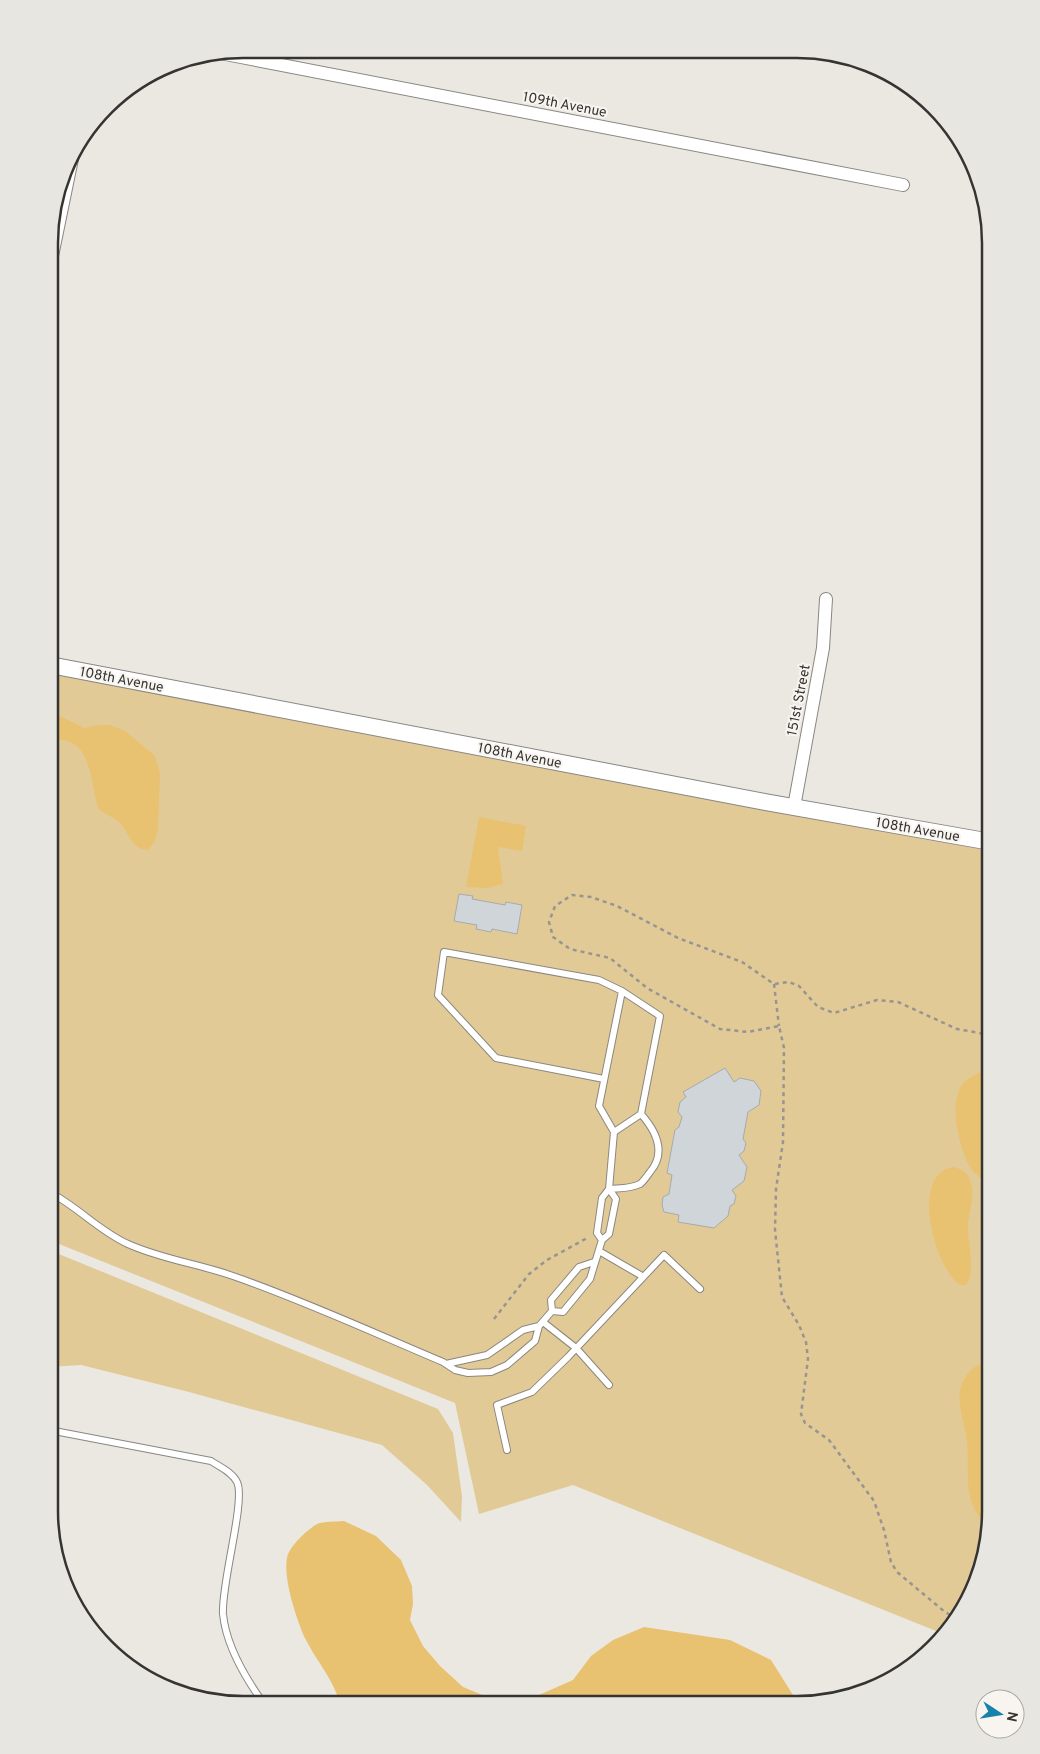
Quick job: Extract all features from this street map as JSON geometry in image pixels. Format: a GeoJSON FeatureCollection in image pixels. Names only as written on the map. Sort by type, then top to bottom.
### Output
{"type":"FeatureCollection","features":[{"type":"Feature","properties":{"kind":"street","name":"109th Avenue"},"geometry":{"type":"LineString","coordinates":[[246,58],[903,184]]}},
{"type":"Feature","properties":{"kind":"street","name":"151st Street"},"geometry":{"type":"LineString","coordinates":[[794,807],[823,648],[826,599]]}},
{"type":"Feature","properties":{"kind":"street","name":"108th Avenue"},"geometry":{"type":"LineString","coordinates":[[58,667],[794,807],[982,840]]}},
{"type":"Feature","properties":{"kind":"lane"},"geometry":{"type":"LineString","coordinates":[[604,1079],[496,1058],[438,995],[444,952],[599,980],[660,1016],[641,1114],[614,1132]]}},
{"type":"Feature","properties":{"kind":"lane"},"geometry":{"type":"LineString","coordinates":[[602,1240],[597,1233],[602,1198],[609,1189],[614,1132],[599,1106],[622,992]]}},
{"type":"Feature","properties":{"kind":"lane"},"geometry":{"type":"LineString","coordinates":[[609,1189],[628,1188],[642,1183],[653,1169],[659,1155],[659,1142],[654,1128],[641,1114]]}},
{"type":"Feature","properties":{"kind":"lane"},"geometry":{"type":"LineString","coordinates":[[552,1311],[563,1312],[590,1279],[602,1240],[609,1234],[616,1199],[609,1189]]}},
{"type":"Feature","properties":{"kind":"lane"},"geometry":{"type":"LineString","coordinates":[[58,1196],[127,1244],[151,1253],[232,1275],[446,1364],[455,1370],[468,1373],[491,1372],[507,1365],[535,1341],[541,1324],[552,1311],[551,1300],[580,1267],[594,1262]]}},
{"type":"Feature","properties":{"kind":"lane"},"geometry":{"type":"LineString","coordinates":[[598,1251],[642,1276]]}},
{"type":"Feature","properties":{"kind":"lane"},"geometry":{"type":"LineString","coordinates":[[508,1450],[497,1405],[532,1392],[664,1255],[700,1289]]}},
{"type":"Feature","properties":{"kind":"lane"},"geometry":{"type":"LineString","coordinates":[[446,1364],[487,1355],[523,1330],[541,1324]]}},
{"type":"Feature","properties":{"kind":"lane"},"geometry":{"type":"LineString","coordinates":[[541,1324],[576,1348],[609,1385]]}},
{"type":"Feature","properties":{"kind":"lane"},"geometry":{"type":"LineString","coordinates":[[58,1432],[211,1461],[229,1472],[238,1483],[239,1505],[222,1597],[223,1617],[230,1643],[250,1684],[258,1696]]}},
{"type":"Feature","properties":{"kind":"path"},"geometry":{"type":"LineString","coordinates":[[779,1026],[748,1032],[720,1029],[647,988],[610,958],[570,949],[553,937],[549,922],[555,906],[572,895],[591,897],[617,906],[678,938],[742,962],[774,984],[789,982],[799,986],[818,1007],[834,1013],[877,1000],[898,1002],[957,1029],[982,1033]]}},
{"type":"Feature","properties":{"kind":"path"},"geometry":{"type":"LineString","coordinates":[[774,984],[779,1026],[784,1048],[783,1142],[776,1189],[775,1230],[782,1297],[799,1325],[806,1342],[808,1359],[801,1414],[805,1423],[829,1440],[874,1501],[884,1530],[891,1562],[897,1572],[950,1615]]}},
{"type":"Feature","properties":{"kind":"path"},"geometry":{"type":"LineString","coordinates":[[494,1319],[529,1274],[547,1260],[597,1233]]}},
{"type":"Feature","properties":{"kind":"shaded area"},"geometry":{"type":"Polygon","coordinates":[[[58,674],[982,849],[982,1524],[979,1548],[973,1571],[958,1604],[938,1632],[573,1485],[479,1514],[455,1403],[58,1244],[58,674]]]}},
{"type":"Feature","properties":{"kind":"shaded area"},"geometry":{"type":"Polygon","coordinates":[[[58,716],[84,728],[110,725],[125,731],[155,756],[160,774],[158,828],[155,841],[148,850],[142,849],[133,843],[118,821],[98,808],[87,761],[82,751],[74,744],[58,740],[58,716]]]}},
{"type":"Feature","properties":{"kind":"shaded area"},"geometry":{"type":"Polygon","coordinates":[[[479,817],[526,826],[522,851],[498,847],[503,884],[487,888],[466,887],[479,817]]]}},
{"type":"Feature","properties":{"kind":"shaded area"},"geometry":{"type":"Polygon","coordinates":[[[982,1072],[982,1179],[972,1170],[963,1152],[956,1116],[958,1093],[962,1085],[982,1072]]]}},
{"type":"Feature","properties":{"kind":"shaded area"},"geometry":{"type":"Polygon","coordinates":[[[954,1167],[966,1174],[972,1190],[968,1222],[971,1272],[966,1285],[957,1283],[948,1271],[939,1253],[932,1232],[929,1210],[931,1190],[939,1174],[954,1167]]]}},
{"type":"Feature","properties":{"kind":"shaded area"},"geometry":{"type":"Polygon","coordinates":[[[982,1203],[982,1261],[981,1235],[982,1203]]]}},
{"type":"Feature","properties":{"kind":"shaded area"},"geometry":{"type":"Polygon","coordinates":[[[58,1254],[438,1409],[453,1433],[462,1496],[461,1522],[427,1485],[382,1445],[189,1392],[81,1365],[58,1366],[58,1254]]]}},
{"type":"Feature","properties":{"kind":"shaded area"},"geometry":{"type":"Polygon","coordinates":[[[981,1365],[982,1520],[974,1507],[970,1495],[966,1435],[960,1402],[961,1387],[964,1380],[974,1367],[981,1365]]]}},
{"type":"Feature","properties":{"kind":"shaded area"},"geometry":{"type":"Polygon","coordinates":[[[344,1521],[376,1536],[401,1560],[412,1586],[413,1604],[410,1620],[423,1646],[440,1666],[463,1687],[485,1696],[337,1696],[330,1679],[310,1648],[298,1621],[288,1585],[286,1563],[288,1554],[301,1537],[317,1524],[344,1521]]]}},
{"type":"Feature","properties":{"kind":"shaded area"},"geometry":{"type":"Polygon","coordinates":[[[644,1627],[730,1640],[771,1660],[793,1695],[537,1696],[573,1680],[591,1656],[613,1640],[644,1627]]]}},
{"type":"Feature","properties":{"kind":"building"},"geometry":{"type":"Polygon","coordinates":[[[459,894],[473,896],[472,899],[505,905],[506,902],[522,905],[517,934],[492,929],[491,932],[476,929],[477,925],[454,921],[459,894]]]}},
{"type":"Feature","properties":{"kind":"building"},"geometry":{"type":"Polygon","coordinates":[[[725,1068],[734,1082],[740,1078],[754,1081],[761,1091],[759,1105],[748,1112],[743,1139],[746,1143],[744,1151],[739,1155],[747,1167],[744,1181],[732,1190],[736,1196],[734,1204],[730,1206],[728,1216],[714,1228],[678,1222],[679,1215],[664,1212],[662,1205],[663,1197],[669,1194],[672,1175],[667,1173],[675,1130],[679,1127],[682,1117],[678,1112],[680,1102],[686,1097],[683,1092],[725,1068]]]}}]}
